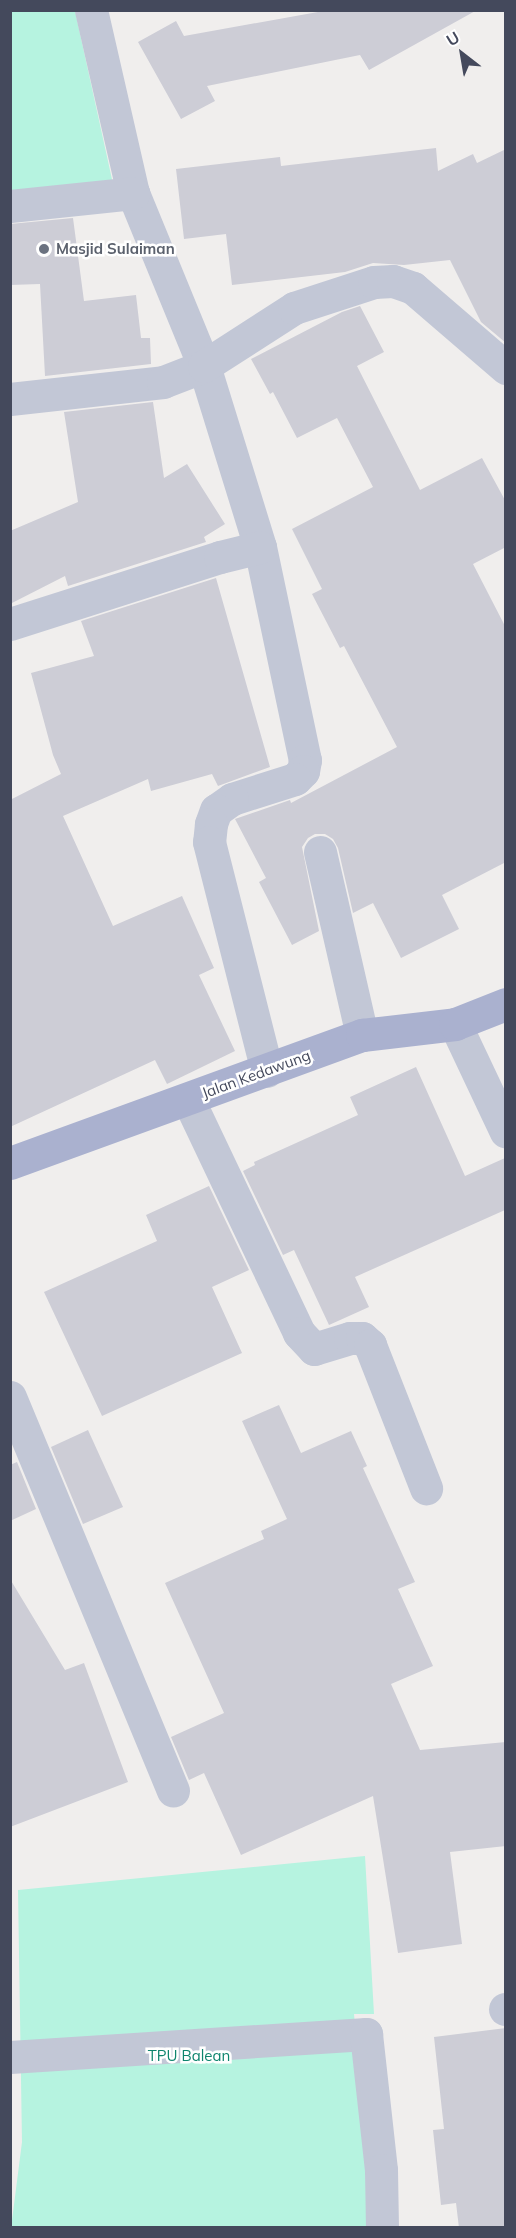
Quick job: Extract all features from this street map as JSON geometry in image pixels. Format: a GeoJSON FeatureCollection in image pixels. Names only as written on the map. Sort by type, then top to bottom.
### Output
{"type":"FeatureCollection","features":[{"type":"Feature","properties":{"kind":"main road","name":"Jalan Kedawung"},"geometry":{"type":"LineString","coordinates":[[10,1163],[362,1035],[455,1024],[506,1004]]}},
{"type":"Feature","properties":{"kind":"street"},"geometry":{"type":"LineString","coordinates":[[91,10],[134,193],[204,366],[260,547],[305,760],[303,771],[295,779],[232,799],[216,810],[211,824],[209,842],[267,1071]]}},
{"type":"Feature","properties":{"kind":"street"},"geometry":{"type":"LineString","coordinates":[[10,206],[134,193]]}},
{"type":"Feature","properties":{"kind":"street"},"geometry":{"type":"LineString","coordinates":[[10,399],[163,382],[204,366],[294,308],[374,282],[393,281],[413,288],[506,368]]}},
{"type":"Feature","properties":{"kind":"street"},"geometry":{"type":"LineString","coordinates":[[10,624],[220,557],[260,547]]}},
{"type":"Feature","properties":{"kind":"street"},"geometry":{"type":"LineString","coordinates":[[320,852],[362,1035]]}},
{"type":"Feature","properties":{"kind":"street"},"geometry":{"type":"LineString","coordinates":[[455,1024],[506,1132]]}},
{"type":"Feature","properties":{"kind":"street"},"geometry":{"type":"LineString","coordinates":[[188,1099],[298,1333],[314,1349],[350,1338],[362,1338],[370,1345],[426,1488]]}},
{"type":"Feature","properties":{"kind":"street"},"geometry":{"type":"LineString","coordinates":[[10,1397],[173,1791]]}},
{"type":"Feature","properties":{"kind":"street"},"geometry":{"type":"LineString","coordinates":[[10,2057],[366,2034],[381,2170],[382,2228]]}},
{"type":"Feature","properties":{"kind":"green space"},"geometry":{"type":"Polygon","coordinates":[[[10,11],[75,11],[113,184],[11,196],[10,11]]]}},
{"type":"Feature","properties":{"kind":"green space","name":"TPU Balean"},"geometry":{"type":"Polygon","coordinates":[[[365,1856],[374,2014],[354,2014],[372,2204],[372,2227],[11,2228],[22,2142],[18,1890],[365,1856]]]}},
{"type":"Feature","properties":{"kind":"building"},"geometry":{"type":"Polygon","coordinates":[[[329,10],[477,10],[369,70],[360,55],[207,86],[215,101],[181,119],[138,42],[176,21],[184,36],[329,10]]]}},
{"type":"Feature","properties":{"kind":"building"},"geometry":{"type":"Polygon","coordinates":[[[436,148],[438,171],[473,154],[477,163],[506,149],[506,343],[481,322],[450,260],[404,265],[373,263],[345,272],[232,285],[226,234],[184,239],[176,169],[280,157],[281,166],[436,148]]]}},
{"type":"Feature","properties":{"kind":"building"},"geometry":{"type":"Polygon","coordinates":[[[73,218],[84,301],[136,295],[141,338],[150,338],[151,364],[45,376],[40,284],[10,285],[10,224],[73,218]]]}},
{"type":"Feature","properties":{"kind":"building"},"geometry":{"type":"Polygon","coordinates":[[[360,306],[384,352],[357,366],[420,490],[482,458],[506,502],[506,547],[473,564],[506,628],[506,862],[442,895],[459,929],[401,958],[373,903],[353,913],[338,848],[333,839],[325,834],[315,834],[308,838],[302,847],[319,931],[292,945],[259,882],[266,878],[235,819],[290,800],[291,803],[397,747],[344,646],[340,648],[312,594],[322,589],[292,529],[373,487],[337,418],[297,438],[273,392],[270,394],[251,359],[342,312],[360,306]]]}},
{"type":"Feature","properties":{"kind":"building"},"geometry":{"type":"Polygon","coordinates":[[[153,402],[164,478],[187,464],[225,524],[204,537],[206,542],[68,586],[65,576],[10,604],[10,531],[78,502],[64,412],[153,402]]]}},
{"type":"Feature","properties":{"kind":"building"},"geometry":{"type":"Polygon","coordinates":[[[216,578],[270,767],[218,786],[212,774],[151,791],[148,779],[63,816],[113,926],[182,896],[214,968],[199,975],[235,1051],[167,1084],[155,1060],[10,1127],[10,800],[61,774],[53,755],[31,673],[94,656],[81,621],[216,578]]]}},
{"type":"Feature","properties":{"kind":"building"},"geometry":{"type":"Polygon","coordinates":[[[416,1067],[465,1176],[505,1158],[505,1210],[355,1277],[369,1307],[329,1325],[294,1250],[283,1255],[243,1171],[255,1165],[254,1162],[358,1115],[350,1097],[416,1067]]]}},
{"type":"Feature","properties":{"kind":"building"},"geometry":{"type":"Polygon","coordinates":[[[209,1186],[249,1270],[212,1287],[242,1353],[102,1416],[44,1292],[157,1241],[146,1215],[209,1186]]]}},
{"type":"Feature","properties":{"kind":"building"},"geometry":{"type":"Polygon","coordinates":[[[279,1405],[301,1453],[351,1431],[367,1466],[363,1468],[415,1582],[398,1589],[433,1666],[391,1684],[420,1750],[506,1742],[506,1846],[450,1852],[462,1944],[398,1953],[373,1796],[241,1855],[204,1773],[189,1780],[171,1737],[224,1713],[165,1583],[264,1539],[261,1531],[287,1519],[242,1421],[279,1405]]]}},
{"type":"Feature","properties":{"kind":"building"},"geometry":{"type":"Polygon","coordinates":[[[88,1430],[123,1507],[83,1524],[51,1447],[88,1430]]]}},
{"type":"Feature","properties":{"kind":"building"},"geometry":{"type":"Polygon","coordinates":[[[17,1462],[36,1509],[10,1521],[10,1465],[17,1462]]]}},
{"type":"Feature","properties":{"kind":"building"},"geometry":{"type":"Polygon","coordinates":[[[10,1579],[65,1670],[84,1663],[128,1782],[10,1827],[10,1579]]]}},
{"type":"Feature","properties":{"kind":"building"},"geometry":{"type":"Polygon","coordinates":[[[506,2028],[506,2228],[459,2228],[456,2203],[441,2205],[433,2130],[444,2129],[434,2037],[506,2028]]]}},
{"type":"Feature","properties":{"kind":"place","name":"Masjid Sulaiman"},"geometry":{"type":"Point","coordinates":[44,249]}}]}
